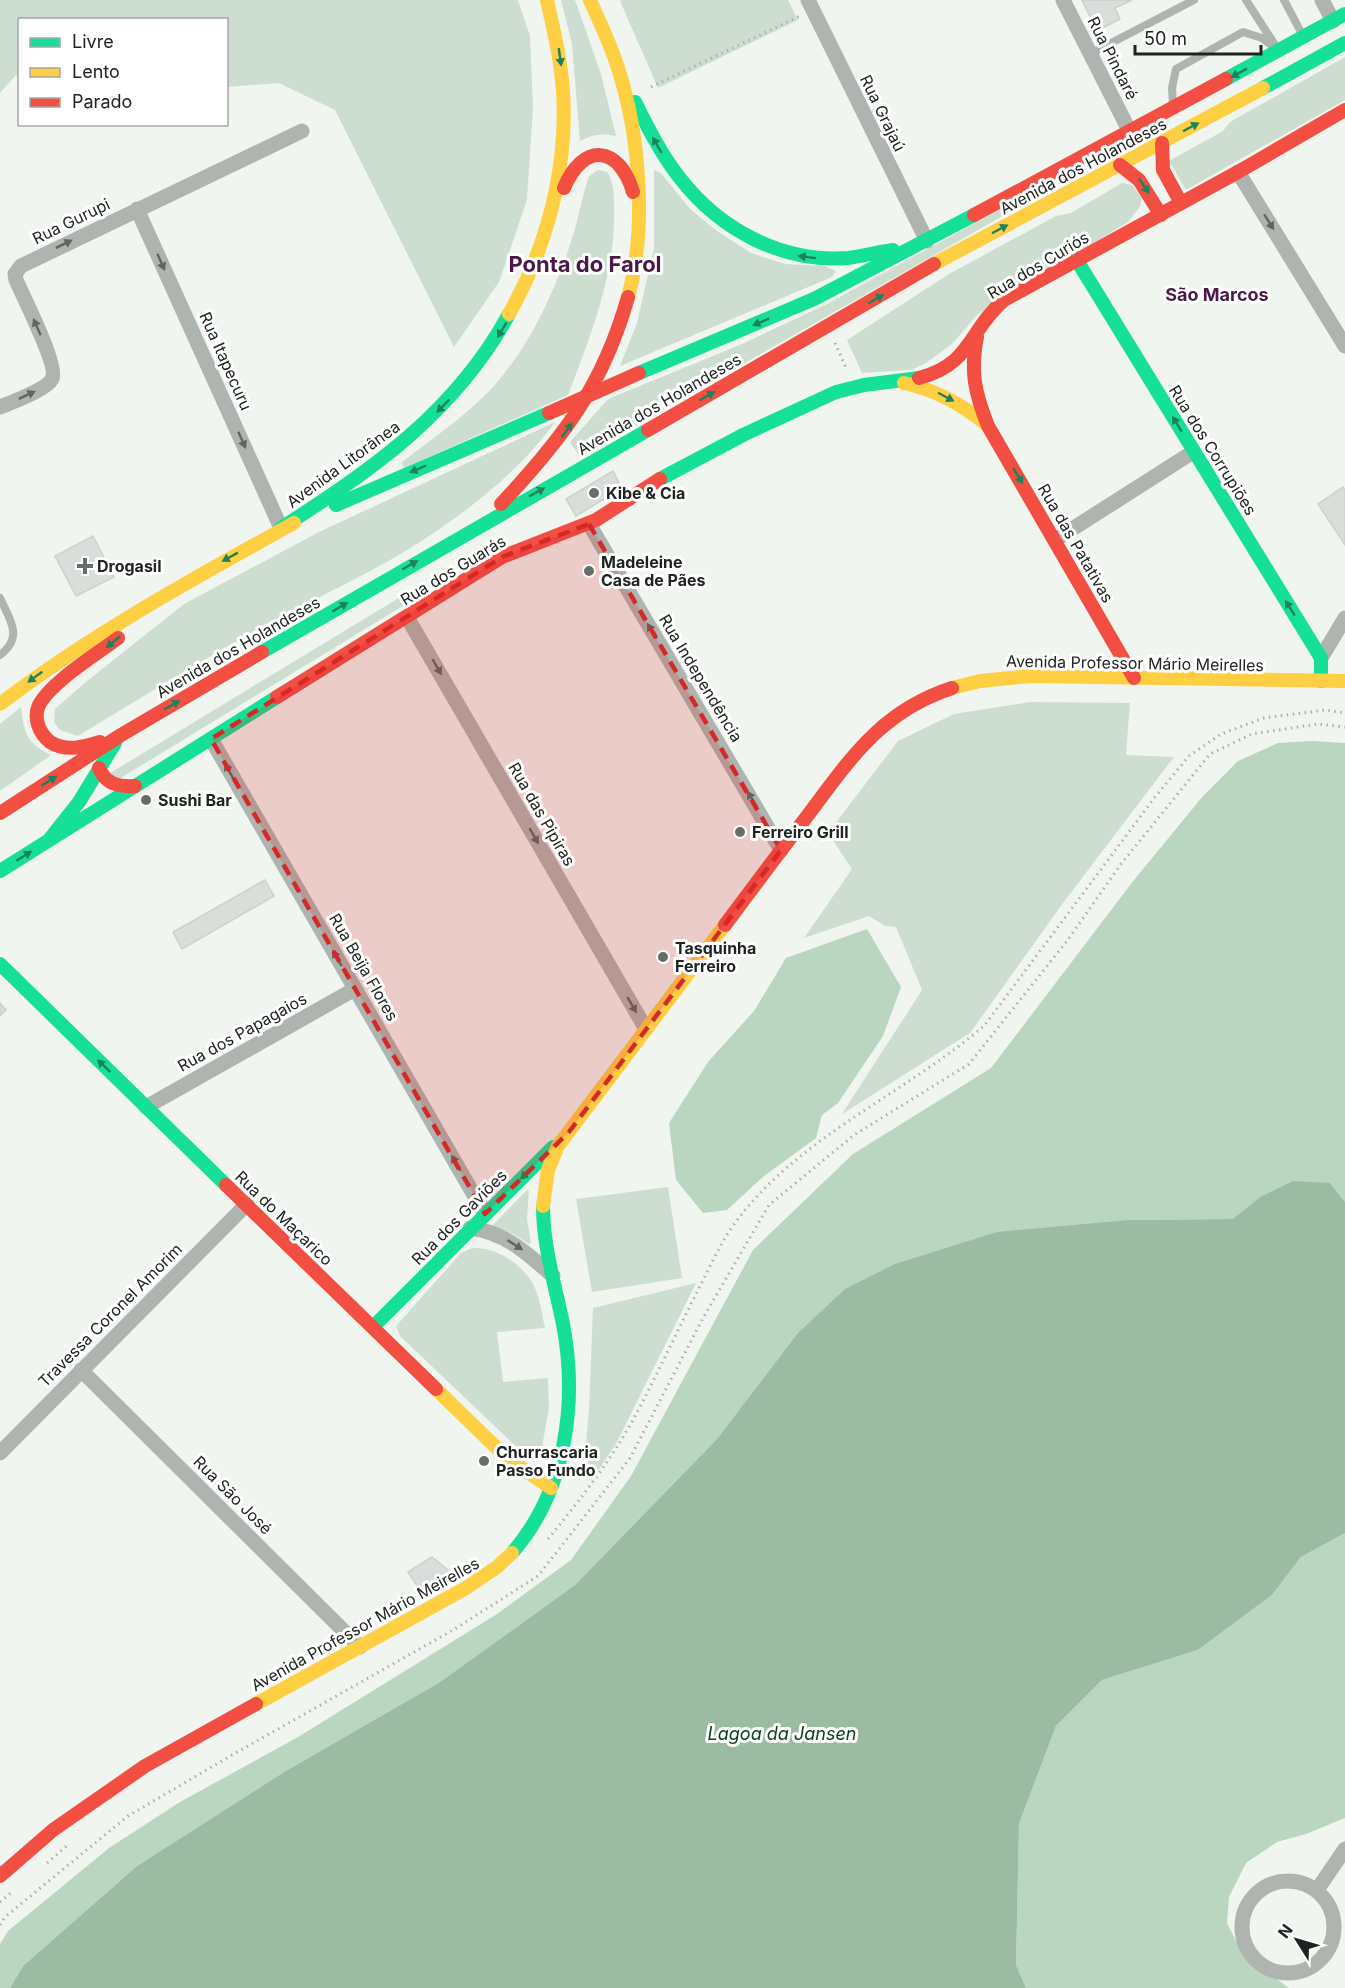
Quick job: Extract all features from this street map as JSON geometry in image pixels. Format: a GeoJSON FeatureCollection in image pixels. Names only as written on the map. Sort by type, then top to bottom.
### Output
{"type":"FeatureCollection","features":[{"type":"Feature","properties":{"kind":"main road","name":"Avenida Litorânea"},"geometry":{"type":"LineString","coordinates":[[281,528],[370,469],[434,416],[481,361],[520,298],[536,264],[549,226],[563,151],[562,66],[548,0]]}},
{"type":"Feature","properties":{"kind":"main road"},"geometry":{"type":"LineString","coordinates":[[590,0],[618,66],[650,132],[670,166],[704,206],[735,232],[758,244],[782,252],[828,259],[882,253],[927,242]]}},
{"type":"Feature","properties":{"kind":"main road","name":"Avenida dos Holandeses"},"geometry":{"type":"LineString","coordinates":[[0,704],[43,671],[173,589],[281,528],[814,299],[927,242],[1339,17]]}},
{"type":"Feature","properties":{"kind":"main road","name":"Avenida dos Holandeses"},"geometry":{"type":"LineString","coordinates":[[0,813],[121,735],[468,531],[734,381],[948,256],[1345,43]]}},
{"type":"Feature","properties":{"kind":"main road"},"geometry":{"type":"LineString","coordinates":[[468,531],[494,511],[542,462],[569,427],[592,391],[623,319],[634,275],[639,232],[639,174],[618,66]]}},
{"type":"Feature","properties":{"kind":"main road","name":"Rua dos Curiós"},"geometry":{"type":"LineString","coordinates":[[951,364],[967,349],[996,306],[1345,111]]}},
{"type":"Feature","properties":{"kind":"main road"},"geometry":{"type":"LineString","coordinates":[[1162,143],[1163,170],[1180,204]]}},
{"type":"Feature","properties":{"kind":"main road"},"geometry":{"type":"LineString","coordinates":[[520,298],[552,231],[566,179],[580,161],[603,156],[618,161],[624,166],[630,178],[639,232]]}},
{"type":"Feature","properties":{"kind":"main road"},"geometry":{"type":"LineString","coordinates":[[1120,165],[1140,180],[1161,215]]}},
{"type":"Feature","properties":{"kind":"main road","name":"Rua dos Corrupiões"},"geometry":{"type":"LineString","coordinates":[[1076,260],[1321,658]]}},
{"type":"Feature","properties":{"kind":"main road","name":"Rua das Patativas"},"geometry":{"type":"LineString","coordinates":[[978,334],[973,353],[972,375],[977,398],[988,426],[1134,678]]}},
{"type":"Feature","properties":{"kind":"main road","name":"Rua dos Guarás"},"geometry":{"type":"LineString","coordinates":[[0,871],[502,557],[525,546],[589,524],[654,483],[710,452],[836,392],[855,385],[922,378],[951,364]]}},
{"type":"Feature","properties":{"kind":"main road","name":"Rua das Patativas"},"geometry":{"type":"LineString","coordinates":[[898,381],[938,393],[969,410],[988,426]]}},
{"type":"Feature","properties":{"kind":"main road"},"geometry":{"type":"LineString","coordinates":[[121,735],[80,748],[62,747],[50,742],[40,731],[37,710],[49,692],[112,643],[173,589]]}},
{"type":"Feature","properties":{"kind":"main road"},"geometry":{"type":"LineString","coordinates":[[1321,658],[1321,681]]}},
{"type":"Feature","properties":{"kind":"main road","name":"Avenida Professor Mário Meirelles"},"geometry":{"type":"LineString","coordinates":[[0,1876],[53,1830],[145,1766],[466,1588],[506,1560],[521,1544],[551,1488],[561,1457],[569,1403],[567,1351],[545,1236],[543,1193],[548,1166],[568,1132],[781,850],[859,747],[881,726],[916,702],[954,686],[995,678],[1030,676],[1345,681]]}},
{"type":"Feature","properties":{"kind":"main road"},"geometry":{"type":"LineString","coordinates":[[48,840],[79,802],[121,735]]}},
{"type":"Feature","properties":{"kind":"main road"},"geometry":{"type":"LineString","coordinates":[[99,768],[100,774],[111,784],[135,786]]}},
{"type":"Feature","properties":{"kind":"main road","name":"Rua do Maçarico"},"geometry":{"type":"LineString","coordinates":[[0,964],[506,1457],[551,1488]]}},
{"type":"Feature","properties":{"kind":"main road","name":"Rua dos Gaviões"},"geometry":{"type":"LineString","coordinates":[[373,1327],[568,1132]]}},
{"type":"Feature","properties":{"kind":"street","name":"Rua Pindaré"},"geometry":{"type":"LineString","coordinates":[[1064,0],[1130,132]]}},
{"type":"Feature","properties":{"kind":"street"},"geometry":{"type":"LineString","coordinates":[[1322,0],[1339,17]]}},
{"type":"Feature","properties":{"kind":"street","name":"Rua Grajaú"},"geometry":{"type":"LineString","coordinates":[[810,5],[927,242]]}},
{"type":"Feature","properties":{"kind":"street","name":"Rua Gurupi"},"geometry":{"type":"LineString","coordinates":[[0,407],[45,386],[52,380],[54,374],[46,348],[16,280],[17,270],[21,266],[302,131]]}},
{"type":"Feature","properties":{"kind":"street"},"geometry":{"type":"LineString","coordinates":[[1238,172],[1345,346]]}},
{"type":"Feature","properties":{"kind":"street","name":"Rua Itapecuru"},"geometry":{"type":"LineString","coordinates":[[137,209],[281,528]]}},
{"type":"Feature","properties":{"kind":"street"},"geometry":{"type":"LineString","coordinates":[[1055,540],[1193,452]]}},
{"type":"Feature","properties":{"kind":"street","name":"Rua Independência"},"geometry":{"type":"LineString","coordinates":[[589,524],[781,850]]}},
{"type":"Feature","properties":{"kind":"street","name":"Rua das Pipiras"},"geometry":{"type":"LineString","coordinates":[[407,617],[646,1029]]}},
{"type":"Feature","properties":{"kind":"street"},"geometry":{"type":"LineString","coordinates":[[1321,658],[1345,618]]}},
{"type":"Feature","properties":{"kind":"street","name":"Rua Beija Flores"},"geometry":{"type":"LineString","coordinates":[[210,739],[485,1214]]}},
{"type":"Feature","properties":{"kind":"street","name":"Rua dos Papagaios"},"geometry":{"type":"LineString","coordinates":[[146,1107],[355,989]]}},
{"type":"Feature","properties":{"kind":"street","name":"Travessa Coronel Amorim"},"geometry":{"type":"LineString","coordinates":[[3,1444],[81,1370],[247,1204]]}},
{"type":"Feature","properties":{"kind":"street"},"geometry":{"type":"LineString","coordinates":[[470,1228],[493,1233],[509,1241],[553,1276]]}},
{"type":"Feature","properties":{"kind":"street","name":"Rua São José"},"geometry":{"type":"LineString","coordinates":[[81,1370],[360,1647]]}},
{"type":"Feature","properties":{"kind":"street"},"geometry":{"type":"LineString","coordinates":[[1317,1890],[1345,1849]]}},
{"type":"Feature","properties":{"kind":"street"},"geometry":{"type":"LineString","coordinates":[[1280,1881],[1300,1881],[1317,1890],[1329,1905],[1334,1924],[1331,1943],[1320,1959],[1304,1970],[1285,1973],[1275,1972],[1258,1963],[1246,1948],[1241,1929],[1244,1910],[1255,1894],[1262,1887],[1280,1881]]}},
{"type":"Feature","properties":{"kind":"lane"},"geometry":{"type":"LineString","coordinates":[[1090,54],[1194,0]]}},
{"type":"Feature","properties":{"kind":"lane"},"geometry":{"type":"LineString","coordinates":[[1246,0],[1278,51]]}},
{"type":"Feature","properties":{"kind":"lane"},"geometry":{"type":"LineString","coordinates":[[1284,0],[1304,37]]}},
{"type":"Feature","properties":{"kind":"lane"},"geometry":{"type":"LineString","coordinates":[[1174,109],[1172,88],[1176,69],[1243,32],[1262,38],[1278,51]]}},
{"type":"Feature","properties":{"kind":"lane"},"geometry":{"type":"LineString","coordinates":[[0,598],[14,630],[10,644],[0,655]]}},
{"type":"Feature","properties":{"kind":"path"},"geometry":{"type":"LineString","coordinates":[[651,87],[810,5]]}},
{"type":"Feature","properties":{"kind":"path"},"geometry":{"type":"LineString","coordinates":[[834,342],[855,385]]}},
{"type":"Feature","properties":{"kind":"path"},"geometry":{"type":"LineString","coordinates":[[544,1545],[610,1458],[633,1420],[730,1230],[761,1193],[802,1155],[961,1046],[984,1026],[1155,797],[1189,756],[1221,734],[1264,718],[1325,710],[1345,713]]}},
{"type":"Feature","properties":{"kind":"path"},"geometry":{"type":"LineString","coordinates":[[0,1925],[5,1917],[128,1816],[453,1630],[538,1576],[630,1458],[703,1318],[770,1205],[854,1135],[969,1064],[1067,941],[1121,864],[1210,754],[1252,734],[1318,724],[1345,728]]}},
{"type":"Feature","properties":{"kind":"path"},"geometry":{"type":"LineString","coordinates":[[42,1866],[76,1838]]}},
{"type":"Feature","properties":{"kind":"path"},"geometry":{"type":"LineString","coordinates":[[0,1902],[17,1888]]}},
{"type":"Feature","properties":{"kind":"highlighted area"},"geometry":{"type":"Polygon","coordinates":[[[589,524],[781,850],[569,1132],[485,1214],[211,739],[502,557],[589,524]]]}},
{"type":"Feature","properties":{"kind":"shaded area"},"geometry":{"type":"Polygon","coordinates":[[[0,0],[518,0],[530,36],[533,107],[527,200],[499,282],[454,347],[335,110],[279,83],[228,87],[228,18],[18,18],[18,75],[0,93],[0,0]]]}},
{"type":"Feature","properties":{"kind":"shaded area"},"geometry":{"type":"Polygon","coordinates":[[[561,0],[575,0],[601,74],[616,136],[598,135],[580,141],[572,44],[561,0]]]}},
{"type":"Feature","properties":{"kind":"shaded area"},"geometry":{"type":"Polygon","coordinates":[[[788,0],[798,20],[658,88],[620,1],[788,0]]]}},
{"type":"Feature","properties":{"kind":"shaded area"},"geometry":{"type":"Polygon","coordinates":[[[1345,57],[1345,100],[1186,190],[1169,161],[1223,131],[1230,122],[1345,57]]]}},
{"type":"Feature","properties":{"kind":"shaded area"},"geometry":{"type":"Polygon","coordinates":[[[598,170],[607,172],[613,189],[614,232],[611,256],[600,303],[568,395],[404,468],[401,463],[452,424],[488,392],[524,346],[545,308],[561,269],[575,229],[589,176],[598,170]]]}},
{"type":"Feature","properties":{"kind":"shaded area"},"geometry":{"type":"Polygon","coordinates":[[[654,170],[661,173],[690,209],[717,231],[751,253],[785,264],[825,266],[836,271],[832,277],[620,366],[637,323],[654,248],[654,170]]]}},
{"type":"Feature","properties":{"kind":"shaded area"},"geometry":{"type":"Polygon","coordinates":[[[1122,183],[1132,185],[1142,198],[1140,207],[1128,222],[978,314],[952,344],[926,363],[911,370],[862,373],[847,340],[949,274],[1056,216],[1071,213],[1122,183]]]}},
{"type":"Feature","properties":{"kind":"shaded area"},"geometry":{"type":"Polygon","coordinates":[[[1017,200],[1020,206],[580,457],[570,442],[608,399],[742,344],[827,304],[1017,200]]]}},
{"type":"Feature","properties":{"kind":"shaded area"},"geometry":{"type":"Polygon","coordinates":[[[555,422],[538,444],[497,485],[450,522],[401,554],[287,613],[78,736],[60,730],[54,722],[55,709],[184,604],[319,532],[555,422]]]}},
{"type":"Feature","properties":{"kind":"shaded area"},"geometry":{"type":"Polygon","coordinates":[[[412,590],[416,598],[119,779],[107,775],[412,590]]]}},
{"type":"Feature","properties":{"kind":"shaded area"},"geometry":{"type":"Polygon","coordinates":[[[1030,702],[1130,703],[1126,755],[1174,757],[1063,903],[970,1033],[842,1114],[922,990],[896,927],[885,926],[869,916],[804,938],[852,869],[828,833],[898,741],[954,714],[1030,702]]]}},
{"type":"Feature","properties":{"kind":"shaded area"},"geometry":{"type":"Polygon","coordinates":[[[21,707],[28,737],[51,755],[0,791],[0,724],[21,707]]]}},
{"type":"Feature","properties":{"kind":"shaded area"},"geometry":{"type":"Polygon","coordinates":[[[1312,741],[1345,743],[1345,1202],[1330,1183],[1260,1197],[1234,1219],[1129,1220],[797,1334],[717,1439],[575,1585],[440,1682],[284,1772],[137,1866],[23,1966],[10,1988],[0,1988],[0,1944],[8,1931],[109,1848],[180,1802],[298,1737],[497,1614],[571,1560],[631,1476],[753,1250],[853,1154],[991,1068],[1134,880],[1203,796],[1238,761],[1278,743],[1312,741]]]}},
{"type":"Feature","properties":{"kind":"shaded area"},"geometry":{"type":"Polygon","coordinates":[[[867,929],[901,987],[883,1036],[838,1103],[822,1115],[816,1138],[764,1176],[727,1210],[703,1213],[676,1180],[669,1123],[708,1062],[754,1011],[786,958],[867,929]]]}},
{"type":"Feature","properties":{"kind":"shaded area"},"geometry":{"type":"Polygon","coordinates":[[[668,1187],[682,1278],[592,1292],[576,1199],[668,1187]]]}},
{"type":"Feature","properties":{"kind":"shaded area"},"geometry":{"type":"Polygon","coordinates":[[[527,1190],[529,1191],[527,1219],[531,1243],[529,1244],[513,1234],[492,1226],[527,1190]]]}},
{"type":"Feature","properties":{"kind":"shaded area"},"geometry":{"type":"Polygon","coordinates":[[[472,1248],[491,1250],[508,1258],[529,1278],[538,1296],[545,1328],[497,1332],[503,1382],[548,1378],[549,1408],[541,1453],[533,1456],[525,1455],[400,1336],[396,1326],[461,1253],[472,1248]]]}},
{"type":"Feature","properties":{"kind":"shaded area"},"geometry":{"type":"Polygon","coordinates":[[[696,1283],[617,1442],[592,1480],[583,1477],[589,1410],[593,1308],[696,1283]]]}},
{"type":"Feature","properties":{"kind":"shaded area"},"geometry":{"type":"Polygon","coordinates":[[[1345,1533],[1345,1818],[1306,1834],[1277,1842],[1246,1863],[1229,1897],[1227,1923],[1243,1955],[1289,1988],[1026,1988],[1016,1965],[1019,1824],[1056,1726],[1102,1680],[1198,1650],[1272,1595],[1301,1557],[1345,1533]]]}},
{"type":"Feature","properties":{"kind":"water","name":"Lagoa da Jansen"},"geometry":{"type":"Polygon","coordinates":[[[1293,1181],[1330,1183],[1345,1202],[1345,1533],[1301,1557],[1272,1595],[1198,1650],[1102,1680],[1056,1726],[1019,1824],[1016,1965],[1026,1988],[10,1988],[23,1966],[137,1866],[284,1772],[440,1682],[575,1585],[717,1439],[797,1334],[845,1289],[895,1264],[997,1232],[1129,1220],[1233,1219],[1260,1197],[1293,1181]]]}},
{"type":"Feature","properties":{"kind":"building"},"geometry":{"type":"Polygon","coordinates":[[[1082,0],[1132,0],[1115,8],[1120,19],[1097,31],[1082,0]]]}},
{"type":"Feature","properties":{"kind":"building","name":"Kibe & Cia"},"geometry":{"type":"Polygon","coordinates":[[[613,471],[622,488],[576,516],[566,499],[613,471]]]}},
{"type":"Feature","properties":{"kind":"building"},"geometry":{"type":"Polygon","coordinates":[[[1343,487],[1345,490],[1345,545],[1318,504],[1343,487]]]}},
{"type":"Feature","properties":{"kind":"building","name":"Drogasil"},"geometry":{"type":"Polygon","coordinates":[[[93,536],[114,577],[76,596],[55,556],[93,536]]]}},
{"type":"Feature","properties":{"kind":"building"},"geometry":{"type":"Polygon","coordinates":[[[265,880],[274,896],[182,949],[173,932],[265,880]]]}},
{"type":"Feature","properties":{"kind":"building"},"geometry":{"type":"Polygon","coordinates":[[[0,1003],[6,1010],[0,1016],[0,1003]]]}},
{"type":"Feature","properties":{"kind":"building"},"geometry":{"type":"Polygon","coordinates":[[[432,1557],[454,1575],[423,1595],[408,1572],[432,1557]]]}},
{"type":"Feature","properties":{"kind":"traffic: fast"},"geometry":{"type":"LineString","coordinates":[[1226,79],[1345,14]]}},
{"type":"Feature","properties":{"kind":"traffic: fast"},"geometry":{"type":"LineString","coordinates":[[1263,88],[1345,43]]}},
{"type":"Feature","properties":{"kind":"traffic: fast"},"geometry":{"type":"LineString","coordinates":[[635,102],[666,159],[679,177],[695,196],[732,227],[753,239],[799,255],[848,258],[893,250]]}},
{"type":"Feature","properties":{"kind":"traffic: fast"},"geometry":{"type":"LineString","coordinates":[[639,373],[814,299],[974,215]]}},
{"type":"Feature","properties":{"kind":"traffic: fast"},"geometry":{"type":"LineString","coordinates":[[1076,259],[1321,658],[1321,681]]}},
{"type":"Feature","properties":{"kind":"traffic: fast"},"geometry":{"type":"LineString","coordinates":[[281,528],[348,484],[410,436],[464,380],[488,349],[509,314]]}},
{"type":"Feature","properties":{"kind":"traffic: fast"},"geometry":{"type":"LineString","coordinates":[[660,479],[745,434],[836,392],[864,385],[919,378]]}},
{"type":"Feature","properties":{"kind":"traffic: fast"},"geometry":{"type":"LineString","coordinates":[[336,505],[549,413]]}},
{"type":"Feature","properties":{"kind":"traffic: fast"},"geometry":{"type":"LineString","coordinates":[[262,652],[648,430]]}},
{"type":"Feature","properties":{"kind":"traffic: fast"},"geometry":{"type":"LineString","coordinates":[[0,871],[277,697]]}},
{"type":"Feature","properties":{"kind":"traffic: fast"},"geometry":{"type":"LineString","coordinates":[[48,841],[79,802],[115,743]]}},
{"type":"Feature","properties":{"kind":"traffic: fast"},"geometry":{"type":"LineString","coordinates":[[0,964],[226,1185]]}},
{"type":"Feature","properties":{"kind":"traffic: fast"},"geometry":{"type":"LineString","coordinates":[[373,1327],[553,1147]]}},
{"type":"Feature","properties":{"kind":"traffic: fast"},"geometry":{"type":"LineString","coordinates":[[512,1553],[530,1529],[545,1502],[556,1474],[568,1415],[567,1354],[547,1251],[543,1206]]}},
{"type":"Feature","properties":{"kind":"traffic: slow"},"geometry":{"type":"LineString","coordinates":[[509,314],[524,285],[548,223],[561,158],[564,124],[563,91],[558,51],[547,0]]}},
{"type":"Feature","properties":{"kind":"traffic: slow"},"geometry":{"type":"LineString","coordinates":[[590,0],[618,68],[626,95],[636,152],[638,242],[628,297]]}},
{"type":"Feature","properties":{"kind":"traffic: slow"},"geometry":{"type":"LineString","coordinates":[[934,264],[1263,88]]}},
{"type":"Feature","properties":{"kind":"traffic: slow"},"geometry":{"type":"LineString","coordinates":[[904,383],[948,399],[987,425]]}},
{"type":"Feature","properties":{"kind":"traffic: slow"},"geometry":{"type":"LineString","coordinates":[[0,704],[107,631],[181,586],[294,523]]}},
{"type":"Feature","properties":{"kind":"traffic: slow"},"geometry":{"type":"LineString","coordinates":[[952,688],[980,681],[1030,676],[1345,681]]}},
{"type":"Feature","properties":{"kind":"traffic: slow"},"geometry":{"type":"LineString","coordinates":[[543,1206],[548,1170],[558,1146],[725,925]]}},
{"type":"Feature","properties":{"kind":"traffic: slow"},"geometry":{"type":"LineString","coordinates":[[436,1389],[506,1457],[551,1488]]}},
{"type":"Feature","properties":{"kind":"traffic: slow"},"geometry":{"type":"LineString","coordinates":[[256,1704],[466,1588],[497,1567],[512,1553]]}},
{"type":"Feature","properties":{"kind":"traffic: jam"},"geometry":{"type":"LineString","coordinates":[[974,215],[1226,79]]}},
{"type":"Feature","properties":{"kind":"traffic: jam"},"geometry":{"type":"LineString","coordinates":[[919,378],[936,372],[960,355],[983,323],[1004,300],[1238,172],[1345,110]]}},
{"type":"Feature","properties":{"kind":"traffic: jam"},"geometry":{"type":"LineString","coordinates":[[1162,143],[1163,170],[1181,203]]}},
{"type":"Feature","properties":{"kind":"traffic: jam"},"geometry":{"type":"LineString","coordinates":[[564,188],[572,173],[581,163],[590,157],[600,155],[610,158],[619,165],[627,176],[633,192]]}},
{"type":"Feature","properties":{"kind":"traffic: jam"},"geometry":{"type":"LineString","coordinates":[[1120,165],[1139,180],[1161,215]]}},
{"type":"Feature","properties":{"kind":"traffic: jam"},"geometry":{"type":"LineString","coordinates":[[648,430],[934,264]]}},
{"type":"Feature","properties":{"kind":"traffic: jam"},"geometry":{"type":"LineString","coordinates":[[501,504],[562,433],[578,409],[606,358],[628,297]]}},
{"type":"Feature","properties":{"kind":"traffic: jam"},"geometry":{"type":"LineString","coordinates":[[977,337],[974,361],[975,382],[988,426],[1134,678]]}},
{"type":"Feature","properties":{"kind":"traffic: jam"},"geometry":{"type":"LineString","coordinates":[[549,413],[639,373]]}},
{"type":"Feature","properties":{"kind":"traffic: jam"},"geometry":{"type":"LineString","coordinates":[[277,697],[502,557],[596,520],[660,479]]}},
{"type":"Feature","properties":{"kind":"traffic: jam"},"geometry":{"type":"LineString","coordinates":[[100,742],[69,748],[50,742],[38,725],[37,710],[53,687],[118,638]]}},
{"type":"Feature","properties":{"kind":"traffic: jam"},"geometry":{"type":"LineString","coordinates":[[0,813],[121,735],[262,652]]}},
{"type":"Feature","properties":{"kind":"traffic: jam"},"geometry":{"type":"LineString","coordinates":[[725,925],[836,777],[868,741],[904,710],[952,688]]}},
{"type":"Feature","properties":{"kind":"traffic: jam"},"geometry":{"type":"LineString","coordinates":[[99,768],[109,781],[123,786],[135,786]]}},
{"type":"Feature","properties":{"kind":"traffic: jam"},"geometry":{"type":"LineString","coordinates":[[226,1185],[436,1389]]}},
{"type":"Feature","properties":{"kind":"traffic: jam"},"geometry":{"type":"LineString","coordinates":[[0,1876],[53,1830],[145,1766],[256,1704]]}},
{"type":"Feature","properties":{"kind":"place","name":"Kibe & Cia"},"geometry":{"type":"Point","coordinates":[594,493]}},
{"type":"Feature","properties":{"kind":"place","name":"Drogasil"},"geometry":{"type":"Point","coordinates":[85,566]}},
{"type":"Feature","properties":{"kind":"place","name":"Madeleine Casa de Pães"},"geometry":{"type":"Point","coordinates":[589,571]}},
{"type":"Feature","properties":{"kind":"place","name":"Sushi Bar"},"geometry":{"type":"Point","coordinates":[146,800]}},
{"type":"Feature","properties":{"kind":"place","name":"Ferreiro Grill"},"geometry":{"type":"Point","coordinates":[740,832]}},
{"type":"Feature","properties":{"kind":"place","name":"Tasquinha Ferreiro"},"geometry":{"type":"Point","coordinates":[663,957]}},
{"type":"Feature","properties":{"kind":"place","name":"Churrascaria Passo Fundo"},"geometry":{"type":"Point","coordinates":[484,1461]}},
{"type":"Feature","properties":{"kind":"district","name":"Ponta do Farol"},"geometry":{"type":"Point","coordinates":[585,264]}},
{"type":"Feature","properties":{"kind":"district","name":"São Marcos"},"geometry":{"type":"Point","coordinates":[1217,295]}}]}
